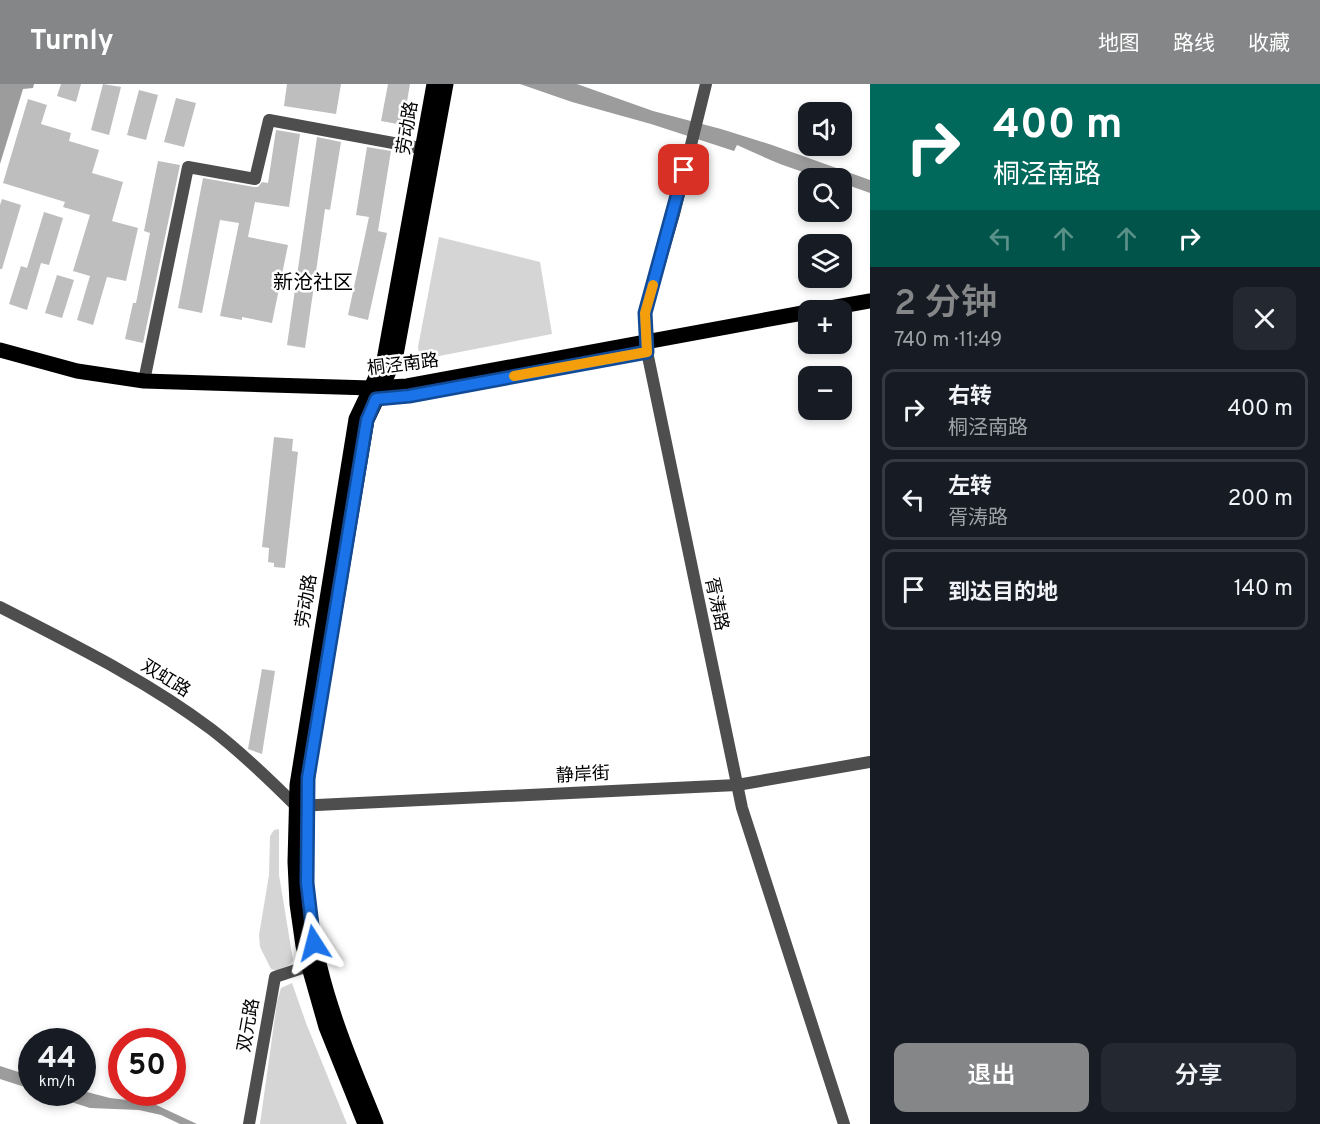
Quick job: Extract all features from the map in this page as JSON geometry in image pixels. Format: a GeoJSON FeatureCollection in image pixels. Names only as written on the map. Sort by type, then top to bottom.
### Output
{"type":"FeatureCollection","features":[{"type":"Feature","properties":{"kind":"main road","name":"劳动路"},"geometry":{"type":"LineString","coordinates":[[429,150],[434,84]]}},
{"type":"Feature","properties":{"kind":"main road","name":"劳动路"},"geometry":{"type":"LineString","coordinates":[[365,1124],[326,1027],[313,964],[297,904],[295,862],[301,806],[300,758],[356,419],[374,393],[384,360],[429,150],[446,84]]}},
{"type":"Feature","properties":{"kind":"main road"},"geometry":{"type":"LineString","coordinates":[[852,305],[870,302]]}},
{"type":"Feature","properties":{"kind":"main road"},"geometry":{"type":"LineString","coordinates":[[852,315],[870,312]]}},
{"type":"Feature","properties":{"kind":"main road","name":"桐泾南路"},"geometry":{"type":"LineString","coordinates":[[0,350],[76,371],[144,381],[409,396],[798,314]]}},
{"type":"Feature","properties":{"kind":"main road","name":"桐泾南路"},"geometry":{"type":"LineString","coordinates":[[646,347],[798,324]]}},
{"type":"Feature","properties":{"kind":"main road","name":"桐泾南路"},"geometry":{"type":"LineString","coordinates":[[0,361],[74,381],[143,392],[374,393]]}},
{"type":"Feature","properties":{"kind":"main road","name":"劳动路"},"geometry":{"type":"LineString","coordinates":[[313,964],[376,1124]]}},
{"type":"Feature","properties":{"kind":"street","name":"胥涛路"},"geometry":{"type":"LineString","coordinates":[[706,84],[674,214],[645,313],[646,347],[742,808],[844,1124]]}},
{"type":"Feature","properties":{"kind":"street"},"geometry":{"type":"LineString","coordinates":[[144,381],[188,167],[255,178],[269,120],[429,150]]}},
{"type":"Feature","properties":{"kind":"street","name":"双虹路"},"geometry":{"type":"LineString","coordinates":[[0,607],[110,665],[177,705],[242,755],[301,806]]}},
{"type":"Feature","properties":{"kind":"street","name":"静岸街"},"geometry":{"type":"LineString","coordinates":[[301,806],[737,785],[870,762]]}},
{"type":"Feature","properties":{"kind":"street","name":"双元路"},"geometry":{"type":"LineString","coordinates":[[249,1124],[275,977],[313,964]]}},
{"type":"Feature","properties":{"kind":"shaded area"},"geometry":{"type":"Polygon","coordinates":[[[0,84],[34,84],[33,88],[23,89],[0,164],[0,84]]]}},
{"type":"Feature","properties":{"kind":"shaded area"},"geometry":{"type":"Polygon","coordinates":[[[520,84],[577,84],[653,111],[721,129],[836,168],[798,168],[798,170],[737,145],[734,151],[651,124],[572,102],[520,84]]]}},
{"type":"Feature","properties":{"kind":"shaded area"},"geometry":{"type":"Polygon","coordinates":[[[852,174],[870,180],[870,193],[852,187],[852,174]]]}},
{"type":"Feature","properties":{"kind":"shaded area"},"geometry":{"type":"Polygon","coordinates":[[[439,237],[540,262],[552,334],[429,358],[421,354],[418,347],[439,237]]]}},
{"type":"Feature","properties":{"kind":"shaded area"},"geometry":{"type":"Polygon","coordinates":[[[279,829],[279,875],[293,960],[291,964],[277,971],[271,969],[260,947],[259,935],[269,875],[270,836],[274,830],[279,829]]]}},
{"type":"Feature","properties":{"kind":"shaded area"},"geometry":{"type":"Polygon","coordinates":[[[292,983],[347,1124],[260,1124],[277,1002],[281,988],[292,983]]]}},
{"type":"Feature","properties":{"kind":"shaded area"},"geometry":{"type":"Polygon","coordinates":[[[0,1066],[18,1072],[18,1085],[0,1079],[0,1066]]]}},
{"type":"Feature","properties":{"kind":"shaded area"},"geometry":{"type":"Polygon","coordinates":[[[96,1094],[108,1097],[108,1106],[158,1106],[197,1124],[180,1124],[161,1115],[139,1110],[84,1106],[96,1106],[96,1094]]]}},
{"type":"Feature","properties":{"kind":"building"},"geometry":{"type":"Polygon","coordinates":[[[61,84],[81,84],[76,102],[57,96],[61,84]]]}},
{"type":"Feature","properties":{"kind":"building"},"geometry":{"type":"Polygon","coordinates":[[[103,84],[121,87],[109,135],[91,130],[103,84]]]}},
{"type":"Feature","properties":{"kind":"building"},"geometry":{"type":"Polygon","coordinates":[[[287,84],[341,84],[336,114],[284,106],[287,84]]]}},
{"type":"Feature","properties":{"kind":"building"},"geometry":{"type":"Polygon","coordinates":[[[388,84],[410,84],[403,125],[381,121],[388,84]]]}},
{"type":"Feature","properties":{"kind":"building"},"geometry":{"type":"Polygon","coordinates":[[[139,90],[158,95],[146,140],[127,135],[139,90]]]}},
{"type":"Feature","properties":{"kind":"building"},"geometry":{"type":"Polygon","coordinates":[[[176,98],[196,103],[184,147],[164,142],[176,98]]]}},
{"type":"Feature","properties":{"kind":"building"},"geometry":{"type":"Polygon","coordinates":[[[28,99],[47,105],[41,124],[71,133],[69,141],[99,150],[92,173],[123,182],[112,221],[138,228],[126,281],[107,277],[93,325],[77,320],[90,276],[73,271],[90,215],[63,207],[65,202],[3,183],[28,99]]]}},
{"type":"Feature","properties":{"kind":"building"},"geometry":{"type":"Polygon","coordinates":[[[276,130],[300,134],[289,207],[255,202],[248,237],[288,245],[272,323],[242,317],[242,320],[220,316],[239,223],[220,220],[202,313],[178,308],[203,178],[254,187],[258,187],[262,182],[268,183],[276,130]]]}},
{"type":"Feature","properties":{"kind":"building"},"geometry":{"type":"Polygon","coordinates":[[[317,137],[341,142],[330,210],[325,209],[305,348],[287,345],[317,137]]]}},
{"type":"Feature","properties":{"kind":"building"},"geometry":{"type":"Polygon","coordinates":[[[367,147],[391,151],[378,231],[387,233],[368,320],[348,315],[369,217],[356,215],[367,147]]]}},
{"type":"Feature","properties":{"kind":"building"},"geometry":{"type":"Polygon","coordinates":[[[158,161],[180,165],[143,343],[125,339],[133,303],[136,303],[150,233],[144,231],[158,161]]]}},
{"type":"Feature","properties":{"kind":"building"},"geometry":{"type":"Polygon","coordinates":[[[2,199],[21,205],[2,269],[0,269],[0,205],[2,199]]]}},
{"type":"Feature","properties":{"kind":"building"},"geometry":{"type":"Polygon","coordinates":[[[44,212],[63,218],[49,265],[41,263],[27,310],[9,304],[21,266],[27,268],[44,212]]]}},
{"type":"Feature","properties":{"kind":"building"},"geometry":{"type":"Polygon","coordinates":[[[57,275],[74,280],[62,318],[45,313],[57,275]]]}},
{"type":"Feature","properties":{"kind":"building"},"geometry":{"type":"Polygon","coordinates":[[[274,437],[293,439],[292,451],[298,452],[285,568],[274,567],[274,563],[268,562],[269,548],[262,547],[274,437]]]}},
{"type":"Feature","properties":{"kind":"building"},"geometry":{"type":"Polygon","coordinates":[[[262,669],[275,671],[262,754],[248,749],[262,669]]]}},
{"type":"Feature","properties":{"kind":"slow traffic"},"geometry":{"type":"LineString","coordinates":[[514,376],[647,352],[645,313],[653,285]]}},
{"type":"Feature","properties":{"kind":"district","name":"新沧社区"},"geometry":{"type":"Point","coordinates":[313,282]}},
{"type":"Feature","properties":{"kind":"route"},"geometry":{"type":"LineString","coordinates":[[314,943],[307,883],[307,786],[367,420],[376,399],[409,396],[647,352],[645,313],[674,214],[684,170]]}}]}
